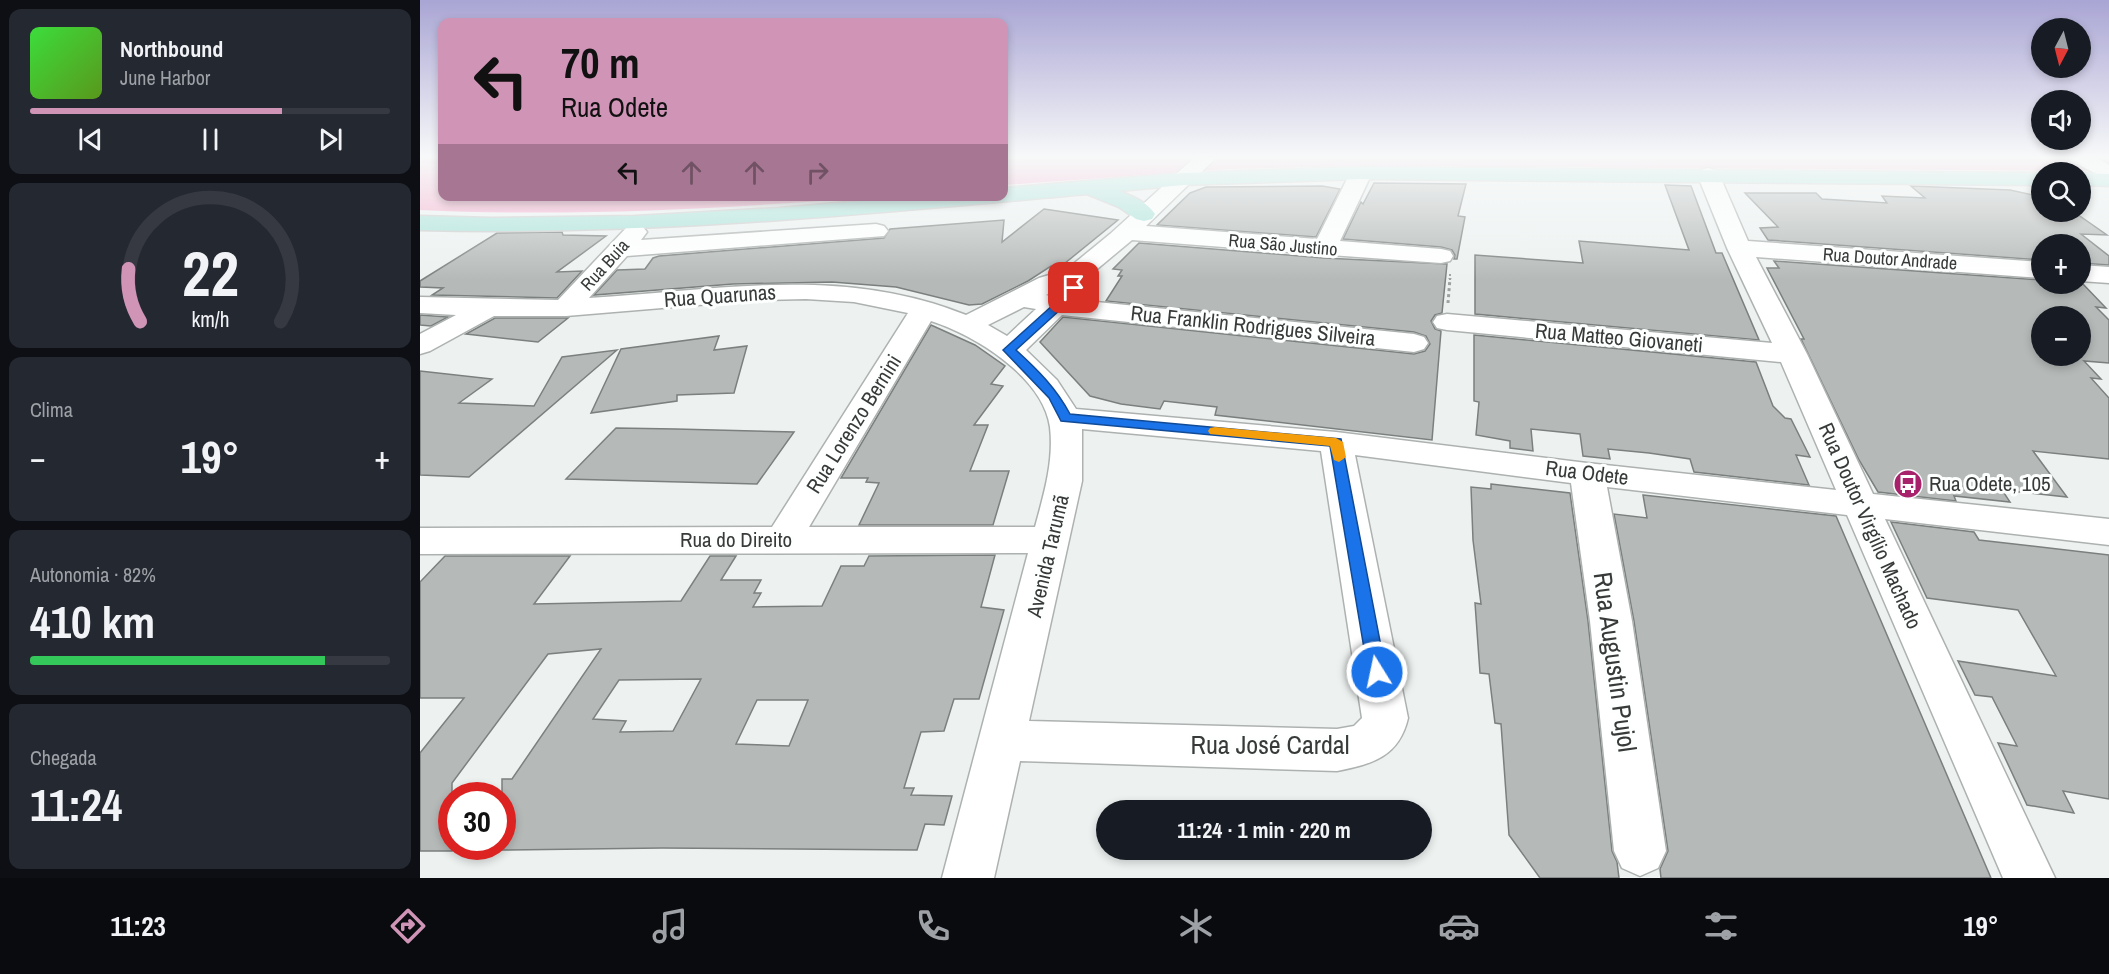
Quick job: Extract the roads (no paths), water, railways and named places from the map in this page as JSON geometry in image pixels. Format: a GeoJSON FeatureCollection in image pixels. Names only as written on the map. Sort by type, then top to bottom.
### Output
{"type":"FeatureCollection","features":[{"type":"Feature","properties":{"kind":"main road"},"geometry":{"type":"LineString","coordinates":[[1117,198],[1144,214]]}},
{"type":"Feature","properties":{"kind":"main road"},"geometry":{"type":"LineString","coordinates":[[420,222],[467,225],[645,221],[801,213],[937,201]]}},
{"type":"Feature","properties":{"kind":"street"},"geometry":{"type":"LineString","coordinates":[[968,325],[1047,284],[1075,275],[1162,198]]}},
{"type":"Feature","properties":{"kind":"street"},"geometry":{"type":"LineString","coordinates":[[1324,249],[1349,198]]}},
{"type":"Feature","properties":{"kind":"street","name":"Rua Doutor Virgílio Machado"},"geometry":{"type":"LineString","coordinates":[[1718,198],[1739,248],[1792,354],[2029,878]]}},
{"type":"Feature","properties":{"kind":"street","name":"Rua Buia"},"geometry":{"type":"LineString","coordinates":[[566,308],[645,221]]}},
{"type":"Feature","properties":{"kind":"street"},"geometry":{"type":"LineString","coordinates":[[620,249],[876,231]]}},
{"type":"Feature","properties":{"kind":"street","name":"Rua São Justino"},"geometry":{"type":"LineString","coordinates":[[1125,232],[1324,249],[1441,256]]}},
{"type":"Feature","properties":{"kind":"street","name":"Rua Doutor Andrade"},"geometry":{"type":"LineString","coordinates":[[1739,248],[2031,269]]}},
{"type":"Feature","properties":{"kind":"street"},"geometry":{"type":"LineString","coordinates":[[1009,350],[1058,306],[1074,288],[1075,275]]}},
{"type":"Feature","properties":{"kind":"street","name":"Rua Quarunas"},"geometry":{"type":"LineString","coordinates":[[420,305],[489,309],[566,308],[764,291],[819,290],[874,296],[925,308],[968,325],[1009,350]]}},
{"type":"Feature","properties":{"kind":"street","name":"Rua Franklin Rodrigues Silveira"},"geometry":{"type":"LineString","coordinates":[[1021,298],[1058,306],[1414,343]]}},
{"type":"Feature","properties":{"kind":"street","name":"Rua Lorenzo Bernini"},"geometry":{"type":"LineString","coordinates":[[783,540],[925,308]]}},
{"type":"Feature","properties":{"kind":"street"},"geometry":{"type":"LineString","coordinates":[[420,345],[489,309]]}},
{"type":"Feature","properties":{"kind":"street","name":"Rua Matteo Giovaneti"},"geometry":{"type":"LineString","coordinates":[[1447,322],[1792,354]]}},
{"type":"Feature","properties":{"kind":"street","name":"Avenida Tarumã"},"geometry":{"type":"LineString","coordinates":[[968,878],[1052,540],[1065,481],[1069,446],[1066,418],[1054,397],[1033,372],[1009,350]]}},
{"type":"Feature","properties":{"kind":"street","name":"Rua Odete"},"geometry":{"type":"LineString","coordinates":[[1066,418],[1336,442],[1587,474],[2109,532]]}},
{"type":"Feature","properties":{"kind":"street","name":"Rua José Cardal"},"geometry":{"type":"LineString","coordinates":[[1004,740],[1337,750],[1356,747],[1376,739],[1384,730],[1385,718],[1336,442]]}},
{"type":"Feature","properties":{"kind":"street","name":"Rua Augustin Pujol"},"geometry":{"type":"LineString","coordinates":[[1587,474],[1611,621],[1640,851]]}},
{"type":"Feature","properties":{"kind":"street","name":"Rua do Direito"},"geometry":{"type":"LineString","coordinates":[[420,541],[1052,540]]}},
{"type":"Feature","properties":{"kind":"place","name":"Rua Odete, 105"},"geometry":{"type":"Point","coordinates":[1908,484]}}]}
